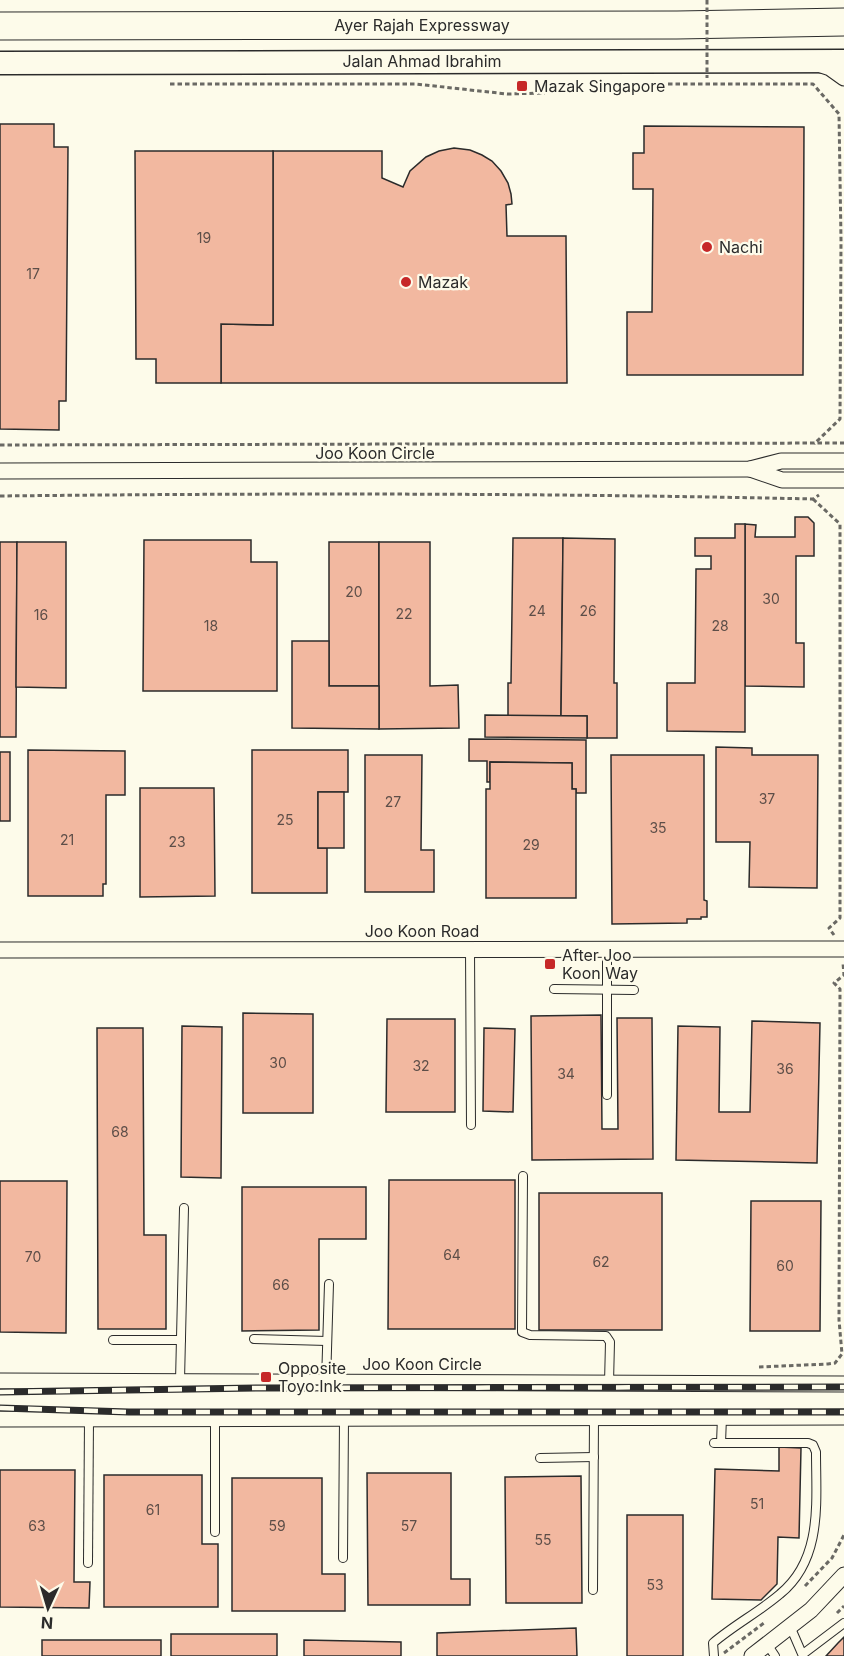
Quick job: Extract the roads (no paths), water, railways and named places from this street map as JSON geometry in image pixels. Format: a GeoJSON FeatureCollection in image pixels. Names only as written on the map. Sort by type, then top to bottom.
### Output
{"type":"FeatureCollection","features":[{"type":"Feature","properties":{"kind":"highway","name":"Ayer Rajah Expressway"},"geometry":{"type":"LineString","coordinates":[[0,26],[676,25],[844,21]]}},
{"type":"Feature","properties":{"kind":"main road","name":"Jalan Ahmad Ibrahim"},"geometry":{"type":"LineString","coordinates":[[0,63],[844,61]]}},
{"type":"Feature","properties":{"kind":"street"},"geometry":{"type":"LineString","coordinates":[[807,61],[830,68],[844,78]]}},
{"type":"Feature","properties":{"kind":"street","name":"Joo Koon Circle"},"geometry":{"type":"LineString","coordinates":[[0,471],[750,470],[781,461],[844,461]]}},
{"type":"Feature","properties":{"kind":"street","name":"Joo Koon Circle"},"geometry":{"type":"LineString","coordinates":[[750,470],[783,480],[844,480]]}},
{"type":"Feature","properties":{"kind":"street","name":"Joo Koon Road"},"geometry":{"type":"LineString","coordinates":[[0,950],[843,949]]}},
{"type":"Feature","properties":{"kind":"street","name":"Joo Koon Circle"},"geometry":{"type":"LineString","coordinates":[[0,1381],[844,1384]]}},
{"type":"Feature","properties":{"kind":"street"},"geometry":{"type":"LineString","coordinates":[[0,1419],[844,1417]]}},
{"type":"Feature","properties":{"kind":"street"},"geometry":{"type":"LineString","coordinates":[[752,1656],[771,1650],[790,1626],[812,1610],[844,1575]]}},
{"type":"Feature","properties":{"kind":"lane"},"geometry":{"type":"LineString","coordinates":[[470,949],[471,1125]]}},
{"type":"Feature","properties":{"kind":"lane"},"geometry":{"type":"LineString","coordinates":[[606,949],[608,1095]]}},
{"type":"Feature","properties":{"kind":"lane"},"geometry":{"type":"LineString","coordinates":[[554,989],[634,990]]}},
{"type":"Feature","properties":{"kind":"lane"},"geometry":{"type":"LineString","coordinates":[[523,1176],[522,1332],[527,1335],[606,1336],[610,1342],[609,1383]]}},
{"type":"Feature","properties":{"kind":"lane"},"geometry":{"type":"LineString","coordinates":[[180,1381],[184,1208]]}},
{"type":"Feature","properties":{"kind":"lane"},"geometry":{"type":"LineString","coordinates":[[326,1382],[329,1284]]}},
{"type":"Feature","properties":{"kind":"lane"},"geometry":{"type":"LineString","coordinates":[[254,1339],[327,1341]]}},
{"type":"Feature","properties":{"kind":"lane"},"geometry":{"type":"LineString","coordinates":[[113,1340],[181,1340]]}},
{"type":"Feature","properties":{"kind":"lane"},"geometry":{"type":"LineString","coordinates":[[714,1656],[713,1643],[782,1593],[800,1573],[811,1550],[815,1522],[816,1452],[813,1445],[717,1443],[722,1417]]}},
{"type":"Feature","properties":{"kind":"lane"},"geometry":{"type":"LineString","coordinates":[[343,1558],[344,1418]]}},
{"type":"Feature","properties":{"kind":"lane"},"geometry":{"type":"LineString","coordinates":[[593,1590],[594,1418]]}},
{"type":"Feature","properties":{"kind":"lane"},"geometry":{"type":"LineString","coordinates":[[88,1563],[89,1419]]}},
{"type":"Feature","properties":{"kind":"lane"},"geometry":{"type":"LineString","coordinates":[[215,1419],[215,1533]]}},
{"type":"Feature","properties":{"kind":"lane"},"geometry":{"type":"LineString","coordinates":[[540,1458],[594,1457]]}},
{"type":"Feature","properties":{"kind":"lane"},"geometry":{"type":"LineString","coordinates":[[790,1626],[803,1655],[844,1623]]}},
{"type":"Feature","properties":{"kind":"railway"},"geometry":{"type":"LineString","coordinates":[[0,1392],[260,1388],[844,1387]]}},
{"type":"Feature","properties":{"kind":"railway"},"geometry":{"type":"LineString","coordinates":[[0,1408],[129,1412],[844,1412]]}},
{"type":"Feature","properties":{"kind":"place","name":"Mazak Singapore"},"geometry":{"type":"Point","coordinates":[522,86]}},
{"type":"Feature","properties":{"kind":"place","name":"Nachi"},"geometry":{"type":"Point","coordinates":[707,247]}},
{"type":"Feature","properties":{"kind":"place","name":"Mazak"},"geometry":{"type":"Point","coordinates":[406,282]}},
{"type":"Feature","properties":{"kind":"place","name":"After Joo Koon Way"},"geometry":{"type":"Point","coordinates":[550,964]}},
{"type":"Feature","properties":{"kind":"place","name":"Opposite Toyo Ink"},"geometry":{"type":"Point","coordinates":[266,1377]}}]}
